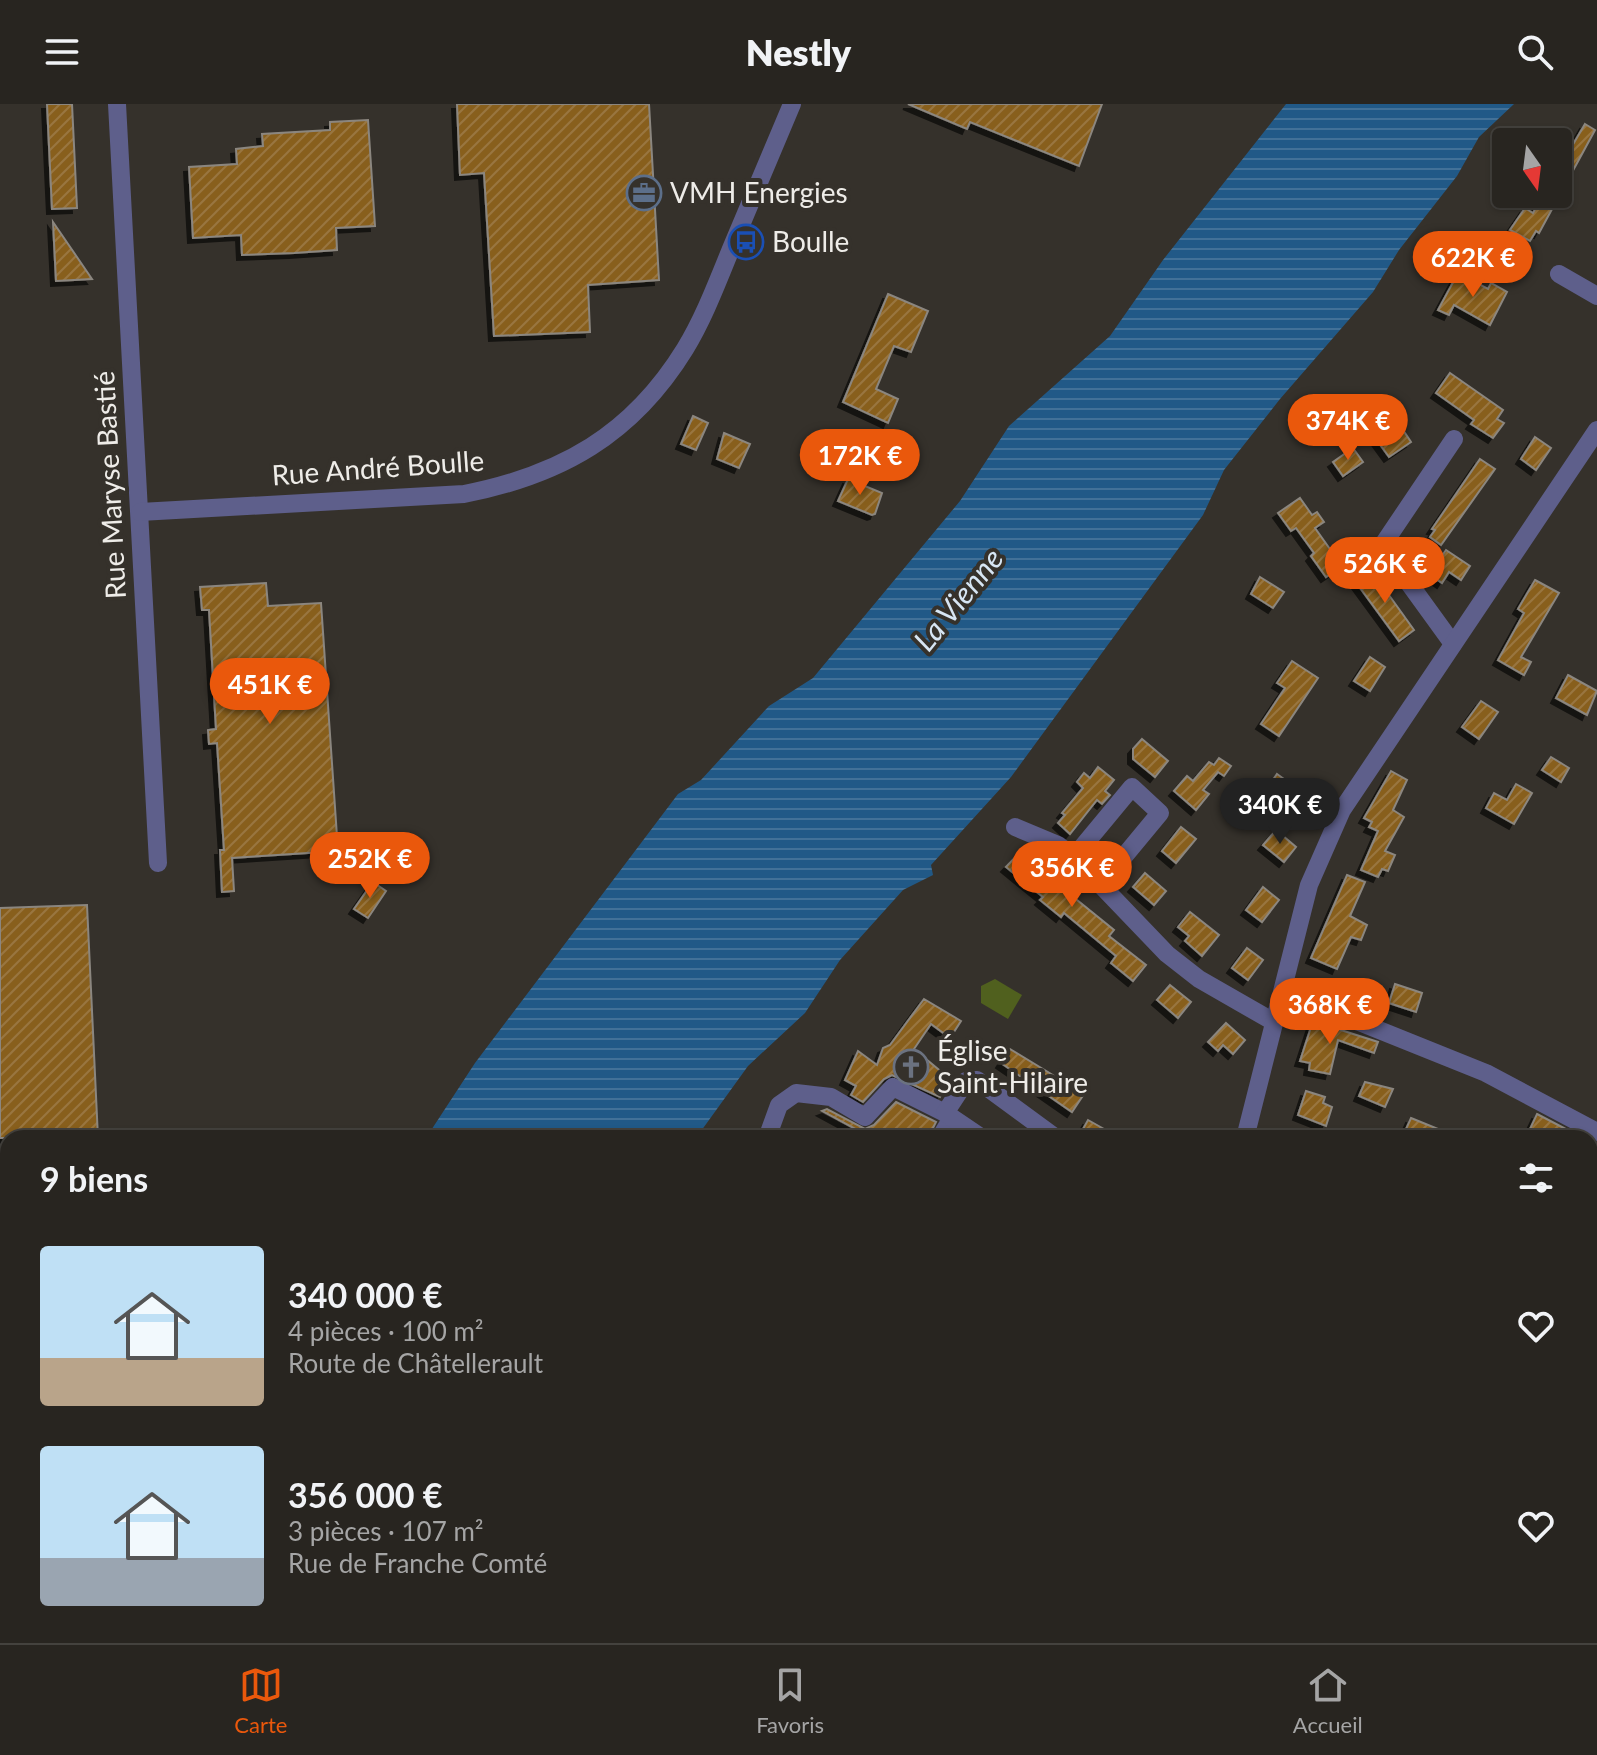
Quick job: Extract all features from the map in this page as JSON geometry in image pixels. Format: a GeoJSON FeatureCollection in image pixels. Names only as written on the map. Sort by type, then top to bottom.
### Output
{"type":"FeatureCollection","features":[{"type":"Feature","properties":{"kind":"street","name":"Rue Maryse Bastié"},"geometry":{"type":"LineString","coordinates":[[117,104],[158,863]]}},
{"type":"Feature","properties":{"kind":"street","name":"Rue André Boulle"},"geometry":{"type":"LineString","coordinates":[[140,512],[464,494],[541,474],[606,438],[657,389],[704,314],[792,104]]}},
{"type":"Feature","properties":{"kind":"street"},"geometry":{"type":"LineString","coordinates":[[1559,274],[1597,296]]}},
{"type":"Feature","properties":{"kind":"street"},"geometry":{"type":"LineString","coordinates":[[1247,1130],[1309,885],[1342,810],[1597,430]]}},
{"type":"Feature","properties":{"kind":"street"},"geometry":{"type":"LineString","coordinates":[[1453,644],[1382,546],[1454,439]]}},
{"type":"Feature","properties":{"kind":"street"},"geometry":{"type":"LineString","coordinates":[[1074,857],[1132,787],[1160,813],[1102,883]]}},
{"type":"Feature","properties":{"kind":"street"},"geometry":{"type":"LineString","coordinates":[[1015,827],[1058,845],[1074,857],[1167,954],[1199,979],[1276,1013],[1324,1010],[1359,1022],[1486,1073],[1593,1130]]}},
{"type":"Feature","properties":{"kind":"street"},"geometry":{"type":"LineString","coordinates":[[943,1130],[966,1081],[977,1080],[1045,1130]]}},
{"type":"Feature","properties":{"kind":"street"},"geometry":{"type":"LineString","coordinates":[[770,1130],[779,1105],[796,1093],[831,1097],[865,1117],[893,1087],[970,1130]]}},
{"type":"Feature","properties":{"kind":"green space"},"geometry":{"type":"Polygon","coordinates":[[[995,979],[1022,995],[1008,1019],[981,1003],[981,986],[995,979]]]}},
{"type":"Feature","properties":{"kind":"water","name":"La Vienne"},"geometry":{"type":"Polygon","coordinates":[[[1286,104],[1514,104],[1479,137],[1457,176],[1399,250],[1373,292],[1280,399],[1224,470],[1203,515],[1011,777],[931,865],[933,875],[903,890],[840,960],[805,1013],[748,1066],[702,1130],[431,1130],[475,1063],[678,794],[701,780],[769,706],[813,678],[960,501],[1009,426],[1110,336],[1163,260],[1286,104]]]}},
{"type":"Feature","properties":{"kind":"building"},"geometry":{"type":"Polygon","coordinates":[[[47,104],[72,104],[77,208],[52,209],[47,104]]]}},
{"type":"Feature","properties":{"kind":"building"},"geometry":{"type":"Polygon","coordinates":[[[457,104],[649,104],[659,280],[588,285],[590,332],[494,336],[484,173],[460,175],[457,104]]]}},
{"type":"Feature","properties":{"kind":"building"},"geometry":{"type":"Polygon","coordinates":[[[908,104],[1102,104],[1079,166],[970,122],[967,129],[908,104]]]}},
{"type":"Feature","properties":{"kind":"building"},"geometry":{"type":"Polygon","coordinates":[[[368,120],[375,226],[336,228],[337,250],[294,253],[242,255],[241,235],[193,238],[189,167],[237,164],[236,149],[263,146],[262,134],[330,130],[330,122],[368,120]]]}},
{"type":"Feature","properties":{"kind":"building"},"geometry":{"type":"Polygon","coordinates":[[[1585,124],[1595,130],[1572,172],[1572,146],[1585,124]]]}},
{"type":"Feature","properties":{"kind":"building"},"geometry":{"type":"Polygon","coordinates":[[[1525,208],[1533,213],[1536,208],[1553,208],[1539,233],[1536,231],[1530,241],[1510,230],[1525,208]]]}},
{"type":"Feature","properties":{"kind":"building"},"geometry":{"type":"Polygon","coordinates":[[[53,222],[92,279],[56,281],[53,222]]]}},
{"type":"Feature","properties":{"kind":"building"},"geometry":{"type":"Polygon","coordinates":[[[1458,273],[1488,289],[1491,283],[1507,292],[1490,325],[1454,305],[1449,315],[1438,310],[1458,273]]]}},
{"type":"Feature","properties":{"kind":"building"},"geometry":{"type":"Polygon","coordinates":[[[888,294],[928,311],[911,352],[894,346],[876,389],[898,399],[888,423],[843,402],[888,294]]]}},
{"type":"Feature","properties":{"kind":"building"},"geometry":{"type":"Polygon","coordinates":[[[1450,373],[1503,410],[1497,419],[1504,423],[1493,438],[1471,424],[1474,420],[1436,393],[1450,373]]]}},
{"type":"Feature","properties":{"kind":"building"},"geometry":{"type":"Polygon","coordinates":[[[693,416],[708,423],[696,450],[681,444],[693,416]]]}},
{"type":"Feature","properties":{"kind":"building"},"geometry":{"type":"Polygon","coordinates":[[[1385,426],[1391,434],[1401,427],[1411,442],[1389,457],[1373,435],[1385,426]]]}},
{"type":"Feature","properties":{"kind":"building"},"geometry":{"type":"Polygon","coordinates":[[[724,433],[750,444],[739,468],[717,459],[724,433]]]}},
{"type":"Feature","properties":{"kind":"building"},"geometry":{"type":"Polygon","coordinates":[[[1535,437],[1551,448],[1536,470],[1521,459],[1535,437]]]}},
{"type":"Feature","properties":{"kind":"building"},"geometry":{"type":"Polygon","coordinates":[[[1353,448],[1363,462],[1343,476],[1333,462],[1353,448]]]}},
{"type":"Feature","properties":{"kind":"building"},"geometry":{"type":"Polygon","coordinates":[[[1480,459],[1495,469],[1441,545],[1430,537],[1435,530],[1432,529],[1480,459]]]}},
{"type":"Feature","properties":{"kind":"building"},"geometry":{"type":"Polygon","coordinates":[[[848,479],[882,493],[875,514],[838,501],[848,479]]]}},
{"type":"Feature","properties":{"kind":"building"},"geometry":{"type":"Polygon","coordinates":[[[1300,498],[1312,515],[1317,512],[1324,522],[1315,528],[1342,566],[1326,577],[1296,528],[1291,531],[1278,513],[1300,498]]]}},
{"type":"Feature","properties":{"kind":"building"},"geometry":{"type":"Polygon","coordinates":[[[1446,550],[1470,566],[1461,580],[1449,572],[1442,583],[1429,574],[1446,550]]]}},
{"type":"Feature","properties":{"kind":"building"},"geometry":{"type":"Polygon","coordinates":[[[1371,570],[1414,630],[1399,641],[1355,581],[1371,570]]]}},
{"type":"Feature","properties":{"kind":"building"},"geometry":{"type":"Polygon","coordinates":[[[1260,577],[1284,592],[1273,608],[1251,594],[1260,577]]]}},
{"type":"Feature","properties":{"kind":"building"},"geometry":{"type":"Polygon","coordinates":[[[1535,580],[1559,593],[1521,657],[1531,662],[1524,675],[1498,660],[1524,613],[1518,609],[1535,580]]]}},
{"type":"Feature","properties":{"kind":"building"},"geometry":{"type":"Polygon","coordinates":[[[266,583],[268,606],[321,603],[338,851],[232,858],[234,891],[222,892],[220,850],[224,850],[217,743],[209,744],[208,730],[216,729],[209,610],[202,610],[200,587],[266,583]]]}},
{"type":"Feature","properties":{"kind":"building"},"geometry":{"type":"Polygon","coordinates":[[[1370,657],[1385,667],[1370,691],[1354,681],[1370,657]]]}},
{"type":"Feature","properties":{"kind":"building"},"geometry":{"type":"Polygon","coordinates":[[[1292,661],[1318,678],[1279,736],[1261,724],[1285,688],[1277,683],[1292,661]]]}},
{"type":"Feature","properties":{"kind":"building"},"geometry":{"type":"Polygon","coordinates":[[[1568,675],[1597,691],[1587,715],[1556,698],[1568,675]]]}},
{"type":"Feature","properties":{"kind":"building"},"geometry":{"type":"Polygon","coordinates":[[[1481,701],[1498,712],[1479,739],[1462,727],[1481,701]]]}},
{"type":"Feature","properties":{"kind":"building"},"geometry":{"type":"Polygon","coordinates":[[[1142,739],[1168,761],[1155,777],[1133,759],[1133,749],[1142,739]]]}},
{"type":"Feature","properties":{"kind":"building"},"geometry":{"type":"Polygon","coordinates":[[[1551,757],[1569,768],[1561,782],[1542,770],[1551,757]]]}},
{"type":"Feature","properties":{"kind":"building"},"geometry":{"type":"Polygon","coordinates":[[[1219,758],[1231,766],[1224,776],[1218,772],[1203,790],[1209,794],[1196,810],[1174,791],[1187,776],[1193,781],[1209,762],[1214,765],[1219,758]]]}},
{"type":"Feature","properties":{"kind":"building"},"geometry":{"type":"Polygon","coordinates":[[[1098,767],[1114,780],[1105,791],[1110,795],[1102,804],[1097,800],[1070,834],[1058,823],[1065,815],[1062,813],[1083,788],[1077,782],[1084,773],[1090,778],[1098,767]]]}},
{"type":"Feature","properties":{"kind":"building"},"geometry":{"type":"Polygon","coordinates":[[[1391,771],[1407,780],[1393,810],[1404,817],[1385,851],[1395,855],[1388,871],[1382,869],[1378,877],[1361,870],[1378,831],[1369,827],[1372,822],[1364,818],[1391,771]]]}},
{"type":"Feature","properties":{"kind":"building"},"geometry":{"type":"Polygon","coordinates":[[[1277,774],[1305,794],[1294,811],[1265,791],[1277,774]]]}},
{"type":"Feature","properties":{"kind":"building"},"geometry":{"type":"Polygon","coordinates":[[[1516,784],[1532,793],[1514,824],[1486,808],[1494,793],[1507,800],[1516,784]]]}},
{"type":"Feature","properties":{"kind":"building"},"geometry":{"type":"Polygon","coordinates":[[[1181,827],[1196,839],[1176,863],[1162,851],[1181,827]]]}},
{"type":"Feature","properties":{"kind":"building"},"geometry":{"type":"Polygon","coordinates":[[[1276,830],[1296,847],[1284,862],[1263,845],[1276,830]]]}},
{"type":"Feature","properties":{"kind":"building"},"geometry":{"type":"Polygon","coordinates":[[[1027,845],[1047,861],[1040,870],[1114,930],[1109,936],[1146,965],[1133,981],[1111,963],[1116,956],[1064,913],[1061,917],[1040,900],[1043,897],[1006,867],[1027,845]]]}},
{"type":"Feature","properties":{"kind":"building"},"geometry":{"type":"Polygon","coordinates":[[[1145,873],[1166,891],[1154,905],[1133,887],[1145,873]]]}},
{"type":"Feature","properties":{"kind":"building"},"geometry":{"type":"Polygon","coordinates":[[[1347,875],[1365,882],[1350,916],[1367,925],[1361,940],[1351,937],[1337,969],[1311,958],[1347,875]]]}},
{"type":"Feature","properties":{"kind":"building"},"geometry":{"type":"Polygon","coordinates":[[[373,882],[386,891],[368,918],[354,909],[373,882]]]}},
{"type":"Feature","properties":{"kind":"building"},"geometry":{"type":"Polygon","coordinates":[[[1263,887],[1279,900],[1262,922],[1246,910],[1263,887]]]}},
{"type":"Feature","properties":{"kind":"building"},"geometry":{"type":"Polygon","coordinates":[[[87,905],[98,1130],[0,1130],[0,908],[87,905]]]}},
{"type":"Feature","properties":{"kind":"building"},"geometry":{"type":"Polygon","coordinates":[[[1190,912],[1219,935],[1202,956],[1185,941],[1189,936],[1178,927],[1190,912]]]}},
{"type":"Feature","properties":{"kind":"building"},"geometry":{"type":"Polygon","coordinates":[[[1247,948],[1263,960],[1248,980],[1232,968],[1247,948]]]}},
{"type":"Feature","properties":{"kind":"building"},"geometry":{"type":"Polygon","coordinates":[[[1395,984],[1422,993],[1416,1012],[1389,1003],[1395,984]]]}},
{"type":"Feature","properties":{"kind":"building"},"geometry":{"type":"Polygon","coordinates":[[[1170,985],[1191,1002],[1178,1018],[1157,1000],[1170,985]]]}},
{"type":"Feature","properties":{"kind":"building"},"geometry":{"type":"Polygon","coordinates":[[[924,999],[961,1021],[950,1038],[931,1024],[914,1049],[950,1079],[940,1097],[892,1075],[884,1079],[863,1102],[851,1095],[856,1086],[845,1080],[858,1051],[877,1065],[883,1048],[890,1045],[924,999]]]}},
{"type":"Feature","properties":{"kind":"building"},"geometry":{"type":"Polygon","coordinates":[[[1313,1021],[1378,1042],[1374,1053],[1338,1040],[1330,1074],[1309,1070],[1310,1063],[1300,1061],[1313,1021]]]}},
{"type":"Feature","properties":{"kind":"building"},"geometry":{"type":"Polygon","coordinates":[[[1226,1023],[1245,1040],[1233,1054],[1223,1045],[1218,1051],[1208,1042],[1226,1023]]]}},
{"type":"Feature","properties":{"kind":"building"},"geometry":{"type":"Polygon","coordinates":[[[1010,1049],[1084,1094],[1072,1112],[1001,1063],[1010,1049]]]}},
{"type":"Feature","properties":{"kind":"building"},"geometry":{"type":"Polygon","coordinates":[[[1365,1082],[1393,1089],[1385,1107],[1359,1096],[1365,1082]]]}},
{"type":"Feature","properties":{"kind":"building"},"geometry":{"type":"Polygon","coordinates":[[[1306,1091],[1325,1097],[1323,1103],[1332,1107],[1326,1126],[1298,1115],[1306,1091]]]}},
{"type":"Feature","properties":{"kind":"building"},"geometry":{"type":"Polygon","coordinates":[[[896,1102],[936,1122],[932,1130],[857,1130],[822,1111],[827,1109],[865,1129],[874,1125],[896,1102]]]}},
{"type":"Feature","properties":{"kind":"building"},"geometry":{"type":"Polygon","coordinates":[[[1537,1114],[1568,1130],[1532,1130],[1537,1114]]]}},
{"type":"Feature","properties":{"kind":"building"},"geometry":{"type":"Polygon","coordinates":[[[1411,1118],[1440,1130],[1406,1130],[1411,1118]]]}},
{"type":"Feature","properties":{"kind":"building"},"geometry":{"type":"Polygon","coordinates":[[[1088,1120],[1106,1130],[1082,1130],[1088,1120]]]}},
{"type":"Feature","properties":{"kind":"place","name":"VMH Energies"},"geometry":{"type":"Point","coordinates":[644,193]}},
{"type":"Feature","properties":{"kind":"place","name":"Boulle"},"geometry":{"type":"Point","coordinates":[746,242]}},
{"type":"Feature","properties":{"kind":"place","name":"Église Saint-Hilaire"},"geometry":{"type":"Point","coordinates":[911,1067]}}]}
